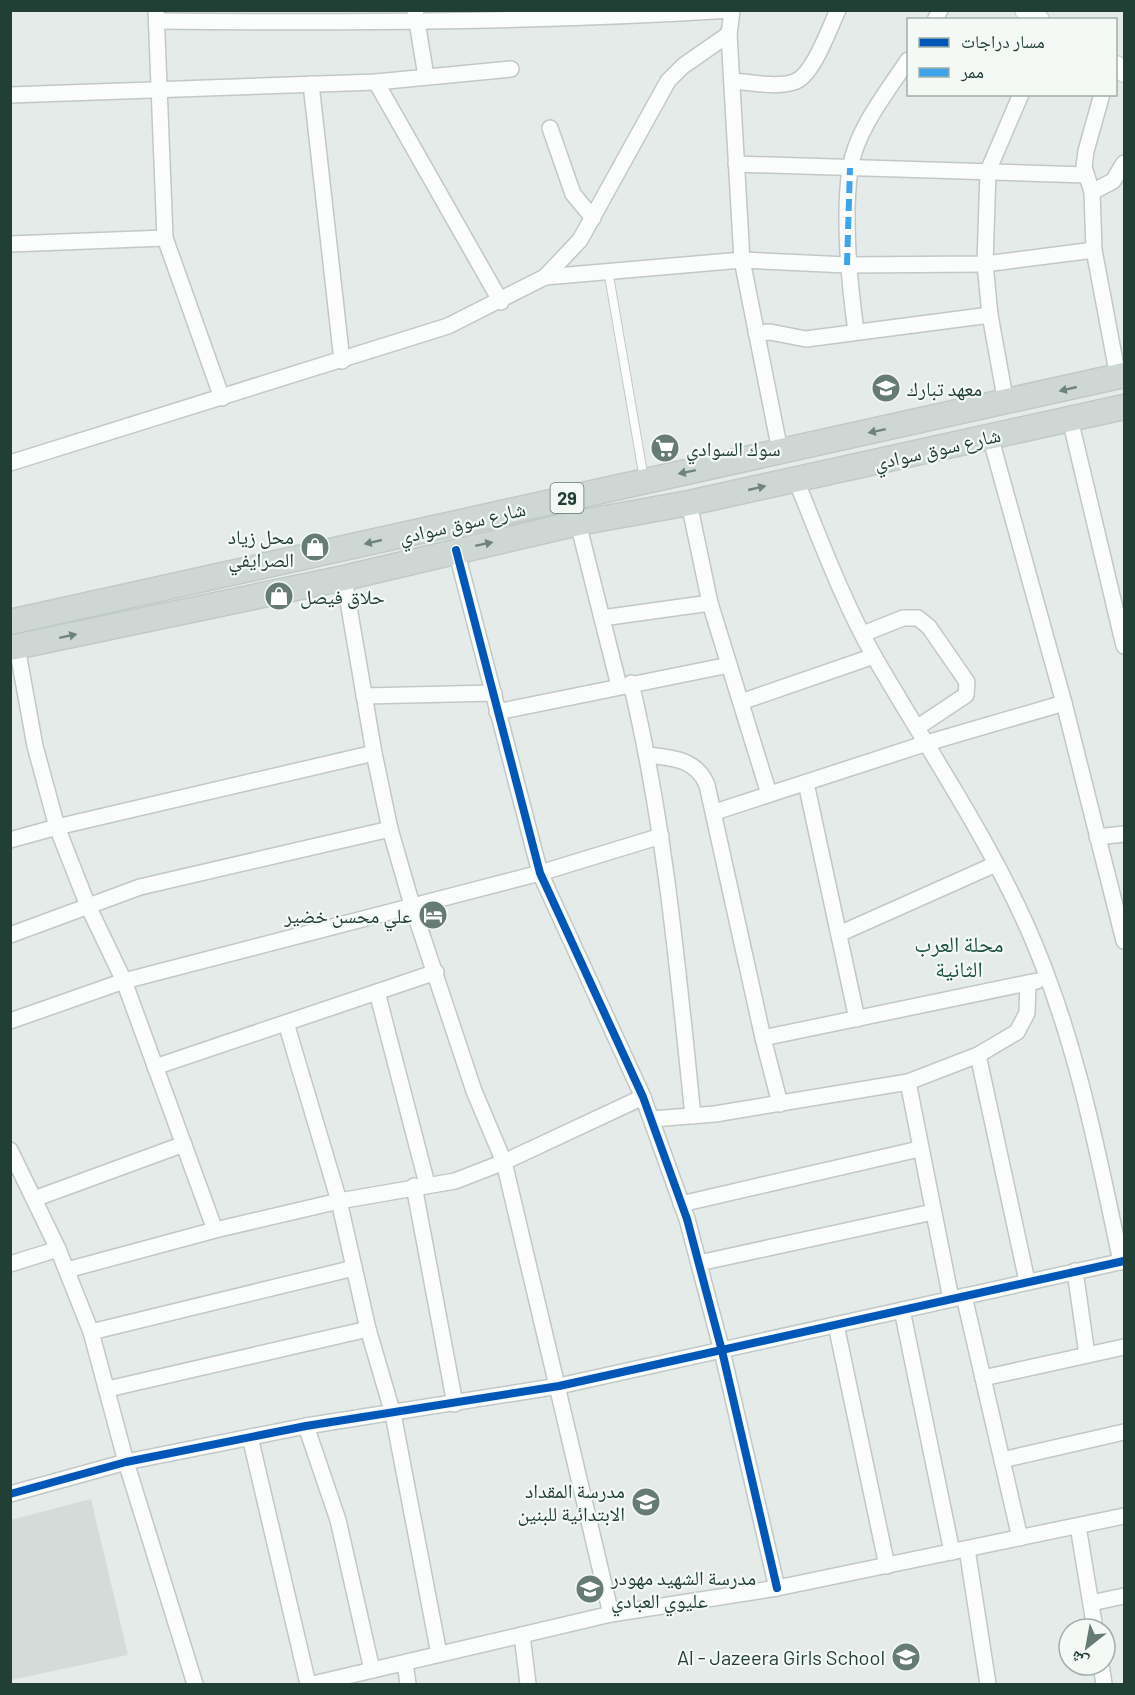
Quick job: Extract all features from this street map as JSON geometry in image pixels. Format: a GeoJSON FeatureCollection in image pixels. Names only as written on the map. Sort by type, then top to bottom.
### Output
{"type":"FeatureCollection","features":[{"type":"Feature","properties":{"kind":"main road","name":"شارع سوق سوادي"},"geometry":{"type":"LineString","coordinates":[[10,622],[1121,376]]}},
{"type":"Feature","properties":{"kind":"main road","name":"شارع سوق سوادي"},"geometry":{"type":"LineString","coordinates":[[14,648],[344,578],[578,523],[689,503],[1125,407]]}},
{"type":"Feature","properties":{"kind":"main road"},"geometry":{"type":"LineString","coordinates":[[645,480],[650,511]]}},
{"type":"Feature","properties":{"kind":"street"},"geometry":{"type":"LineString","coordinates":[[222,398],[165,238],[157,16],[415,16],[555,19],[732,10],[729,34],[742,260],[780,452]]}},
{"type":"Feature","properties":{"kind":"street"},"geometry":{"type":"LineString","coordinates":[[732,81],[785,83],[802,78],[813,63],[838,10]]}},
{"type":"Feature","properties":{"kind":"street"},"geometry":{"type":"LineString","coordinates":[[415,16],[426,76]]}},
{"type":"Feature","properties":{"kind":"street"},"geometry":{"type":"LineString","coordinates":[[10,464],[448,326],[501,302],[544,277],[580,240],[668,81],[683,66],[729,34]]}},
{"type":"Feature","properties":{"kind":"street"},"geometry":{"type":"LineString","coordinates":[[856,331],[848,266],[850,168],[867,124],[907,63]]}},
{"type":"Feature","properties":{"kind":"street"},"geometry":{"type":"LineString","coordinates":[[10,95],[376,82],[511,69]]}},
{"type":"Feature","properties":{"kind":"street"},"geometry":{"type":"LineString","coordinates":[[376,82],[501,302]]}},
{"type":"Feature","properties":{"kind":"street"},"geometry":{"type":"LineString","coordinates":[[311,84],[342,361]]}},
{"type":"Feature","properties":{"kind":"street"},"geometry":{"type":"LineString","coordinates":[[1006,403],[990,315],[985,264],[988,171],[1020,96]]}},
{"type":"Feature","properties":{"kind":"street"},"geometry":{"type":"LineString","coordinates":[[1101,96],[1086,151],[1086,175],[1092,192],[1094,250],[1121,376]]}},
{"type":"Feature","properties":{"kind":"street"},"geometry":{"type":"LineString","coordinates":[[550,128],[573,194],[593,218]]}},
{"type":"Feature","properties":{"kind":"street"},"geometry":{"type":"LineString","coordinates":[[1092,192],[1107,186],[1125,163]]}},
{"type":"Feature","properties":{"kind":"street"},"geometry":{"type":"LineString","coordinates":[[736,164],[1086,175]]}},
{"type":"Feature","properties":{"kind":"street"},"geometry":{"type":"LineString","coordinates":[[10,244],[165,238]]}},
{"type":"Feature","properties":{"kind":"street"},"geometry":{"type":"LineString","coordinates":[[544,277],[742,260],[848,266],[985,264],[1094,250]]}},
{"type":"Feature","properties":{"kind":"street"},"geometry":{"type":"LineString","coordinates":[[756,333],[770,332],[798,339],[990,315]]}},
{"type":"Feature","properties":{"kind":"street"},"geometry":{"type":"LineString","coordinates":[[1070,419],[1125,645]]}},
{"type":"Feature","properties":{"kind":"street"},"geometry":{"type":"LineString","coordinates":[[990,436],[1064,703],[1125,941]]}},
{"type":"Feature","properties":{"kind":"street"},"geometry":{"type":"LineString","coordinates":[[10,1494],[126,1462],[306,1426],[559,1386],[1027,1281],[1123,1262],[1078,1073],[1048,978],[1024,921],[996,864],[918,727],[874,656],[836,576],[796,480]]}},
{"type":"Feature","properties":{"kind":"street"},"geometry":{"type":"LineString","coordinates":[[689,503],[710,603],[769,794]]}},
{"type":"Feature","properties":{"kind":"street"},"geometry":{"type":"LineString","coordinates":[[578,523],[602,618],[648,755],[673,913],[693,1116]]}},
{"type":"Feature","properties":{"kind":"street"},"geometry":{"type":"LineString","coordinates":[[456,550],[540,873],[643,1097],[681,1204],[722,1351],[777,1588]]}},
{"type":"Feature","properties":{"kind":"street"},"geometry":{"type":"LineString","coordinates":[[344,578],[374,753],[390,829],[412,905],[474,1091],[504,1162],[559,1386],[611,1614]]}},
{"type":"Feature","properties":{"kind":"street"},"geometry":{"type":"LineString","coordinates":[[602,618],[710,603]]}},
{"type":"Feature","properties":{"kind":"street"},"geometry":{"type":"LineString","coordinates":[[863,634],[903,618],[918,618],[929,627],[967,682],[969,691],[966,695],[918,727]]}},
{"type":"Feature","properties":{"kind":"street"},"geometry":{"type":"LineString","coordinates":[[14,648],[35,746],[57,827],[88,906],[124,981],[216,1230]]}},
{"type":"Feature","properties":{"kind":"street"},"geometry":{"type":"LineString","coordinates":[[741,702],[874,656]]}},
{"type":"Feature","properties":{"kind":"street"},"geometry":{"type":"LineString","coordinates":[[497,712],[729,665]]}},
{"type":"Feature","properties":{"kind":"street"},"geometry":{"type":"LineString","coordinates":[[364,696],[494,693]]}},
{"type":"Feature","properties":{"kind":"street"},"geometry":{"type":"LineString","coordinates":[[715,812],[927,743],[1064,703]]}},
{"type":"Feature","properties":{"kind":"street"},"geometry":{"type":"LineString","coordinates":[[10,840],[374,753]]}},
{"type":"Feature","properties":{"kind":"street"},"geometry":{"type":"LineString","coordinates":[[648,755],[685,761],[695,766],[707,785],[715,812],[763,1038],[780,1104]]}},
{"type":"Feature","properties":{"kind":"street"},"geometry":{"type":"LineString","coordinates":[[806,783],[857,1019]]}},
{"type":"Feature","properties":{"kind":"street"},"geometry":{"type":"LineString","coordinates":[[10,935],[140,887],[390,829]]}},
{"type":"Feature","properties":{"kind":"street"},"geometry":{"type":"LineString","coordinates":[[1097,837],[1125,834]]}},
{"type":"Feature","properties":{"kind":"street"},"geometry":{"type":"LineString","coordinates":[[10,1021],[124,981],[540,873],[661,836]]}},
{"type":"Feature","properties":{"kind":"street"},"geometry":{"type":"LineString","coordinates":[[838,934],[996,864]]}},
{"type":"Feature","properties":{"kind":"street"},"geometry":{"type":"LineString","coordinates":[[155,1067],[436,972]]}},
{"type":"Feature","properties":{"kind":"street"},"geometry":{"type":"LineString","coordinates":[[763,1038],[1048,978]]}},
{"type":"Feature","properties":{"kind":"street"},"geometry":{"type":"LineString","coordinates":[[652,1119],[780,1104],[908,1082],[978,1055],[1008,1039],[1024,1023],[1027,1013],[1028,982]]}},
{"type":"Feature","properties":{"kind":"street"},"geometry":{"type":"LineString","coordinates":[[377,992],[421,1185],[455,1404]]}},
{"type":"Feature","properties":{"kind":"street"},"geometry":{"type":"LineString","coordinates":[[286,1023],[339,1201],[368,1329],[393,1414],[439,1654]]}},
{"type":"Feature","properties":{"kind":"street"},"geometry":{"type":"LineString","coordinates":[[978,1055],[1027,1281]]}},
{"type":"Feature","properties":{"kind":"street"},"geometry":{"type":"LineString","coordinates":[[908,1082],[919,1149],[933,1212],[983,1378],[1020,1538]]}},
{"type":"Feature","properties":{"kind":"street"},"geometry":{"type":"LineString","coordinates":[[67,1270],[216,1230],[339,1201],[421,1185],[455,1181],[504,1162],[643,1097]]}},
{"type":"Feature","properties":{"kind":"street"},"geometry":{"type":"LineString","coordinates":[[34,1198],[184,1144]]}},
{"type":"Feature","properties":{"kind":"street"},"geometry":{"type":"LineString","coordinates":[[681,1204],[919,1149]]}},
{"type":"Feature","properties":{"kind":"street"},"geometry":{"type":"LineString","coordinates":[[10,1150],[67,1270],[91,1332],[126,1462],[195,1684]]}},
{"type":"Feature","properties":{"kind":"street"},"geometry":{"type":"LineString","coordinates":[[699,1263],[933,1212]]}},
{"type":"Feature","properties":{"kind":"street"},"geometry":{"type":"LineString","coordinates":[[10,1264],[57,1248]]}},
{"type":"Feature","properties":{"kind":"street"},"geometry":{"type":"LineString","coordinates":[[91,1332],[354,1268]]}},
{"type":"Feature","properties":{"kind":"street"},"geometry":{"type":"LineString","coordinates":[[1076,1271],[1087,1355]]}},
{"type":"Feature","properties":{"kind":"street"},"geometry":{"type":"LineString","coordinates":[[902,1310],[988,1684]]}},
{"type":"Feature","properties":{"kind":"street"},"geometry":{"type":"LineString","coordinates":[[836,1325],[887,1566]]}},
{"type":"Feature","properties":{"kind":"street"},"geometry":{"type":"LineString","coordinates":[[108,1389],[368,1329]]}},
{"type":"Feature","properties":{"kind":"street"},"geometry":{"type":"LineString","coordinates":[[983,1378],[1125,1347]]}},
{"type":"Feature","properties":{"kind":"street"},"geometry":{"type":"LineString","coordinates":[[306,1426],[338,1520],[372,1670]]}},
{"type":"Feature","properties":{"kind":"street"},"geometry":{"type":"LineString","coordinates":[[1002,1460],[1125,1432]]}},
{"type":"Feature","properties":{"kind":"street"},"geometry":{"type":"LineString","coordinates":[[249,1437],[308,1684]]}},
{"type":"Feature","properties":{"kind":"street"},"geometry":{"type":"LineString","coordinates":[[313,1684],[611,1614],[777,1588],[1125,1516]]}},
{"type":"Feature","properties":{"kind":"street"},"geometry":{"type":"LineString","coordinates":[[1078,1526],[1093,1617]]}},
{"type":"Feature","properties":{"kind":"street"},"geometry":{"type":"LineString","coordinates":[[1091,1603],[1125,1596]]}},
{"type":"Feature","properties":{"kind":"street"},"geometry":{"type":"LineString","coordinates":[[522,1635],[528,1684]]}},
{"type":"Feature","properties":{"kind":"street"},"geometry":{"type":"LineString","coordinates":[[405,1663],[408,1684]]}},
{"type":"Feature","properties":{"kind":"lane"},"geometry":{"type":"LineString","coordinates":[[608,270],[645,480]]}},
{"type":"Feature","properties":{"kind":"shaded area"},"geometry":{"type":"Polygon","coordinates":[[[91,1499],[128,1655],[11,1680],[11,1520],[91,1499]]]}},
{"type":"Feature","properties":{"kind":"marked path"},"geometry":{"type":"LineString","coordinates":[[847,265],[850,168]]}},
{"type":"Feature","properties":{"kind":"cycle path"},"geometry":{"type":"LineString","coordinates":[[456,550],[540,873],[643,1097],[687,1219],[722,1351],[777,1588]]}},
{"type":"Feature","properties":{"kind":"cycle path"},"geometry":{"type":"LineString","coordinates":[[10,1494],[126,1462],[306,1426],[559,1386],[1124,1261]]}},
{"type":"Feature","properties":{"kind":"place","name":"معهد تبارك"},"geometry":{"type":"Point","coordinates":[886,388]}},
{"type":"Feature","properties":{"kind":"place","name":"سوك السوادي"},"geometry":{"type":"Point","coordinates":[665,448]}},
{"type":"Feature","properties":{"kind":"place","name":"محل زياد الصرايفي"},"geometry":{"type":"Point","coordinates":[315,547]}},
{"type":"Feature","properties":{"kind":"place","name":"حلاق فيصل"},"geometry":{"type":"Point","coordinates":[279,596]}},
{"type":"Feature","properties":{"kind":"place","name":"علي محسن خضير"},"geometry":{"type":"Point","coordinates":[433,915]}},
{"type":"Feature","properties":{"kind":"place","name":"مدرسة المقداد الابتدائية للبنين"},"geometry":{"type":"Point","coordinates":[646,1502]}},
{"type":"Feature","properties":{"kind":"place","name":"مدرسة الشهيد مهودر عليوي العبادي"},"geometry":{"type":"Point","coordinates":[590,1589]}},
{"type":"Feature","properties":{"kind":"place","name":"Al - Jazeera Girls School"},"geometry":{"type":"Point","coordinates":[906,1657]}},
{"type":"Feature","properties":{"kind":"district","name":"محلة العرب الثانية"},"geometry":{"type":"Point","coordinates":[959,956]}}]}
